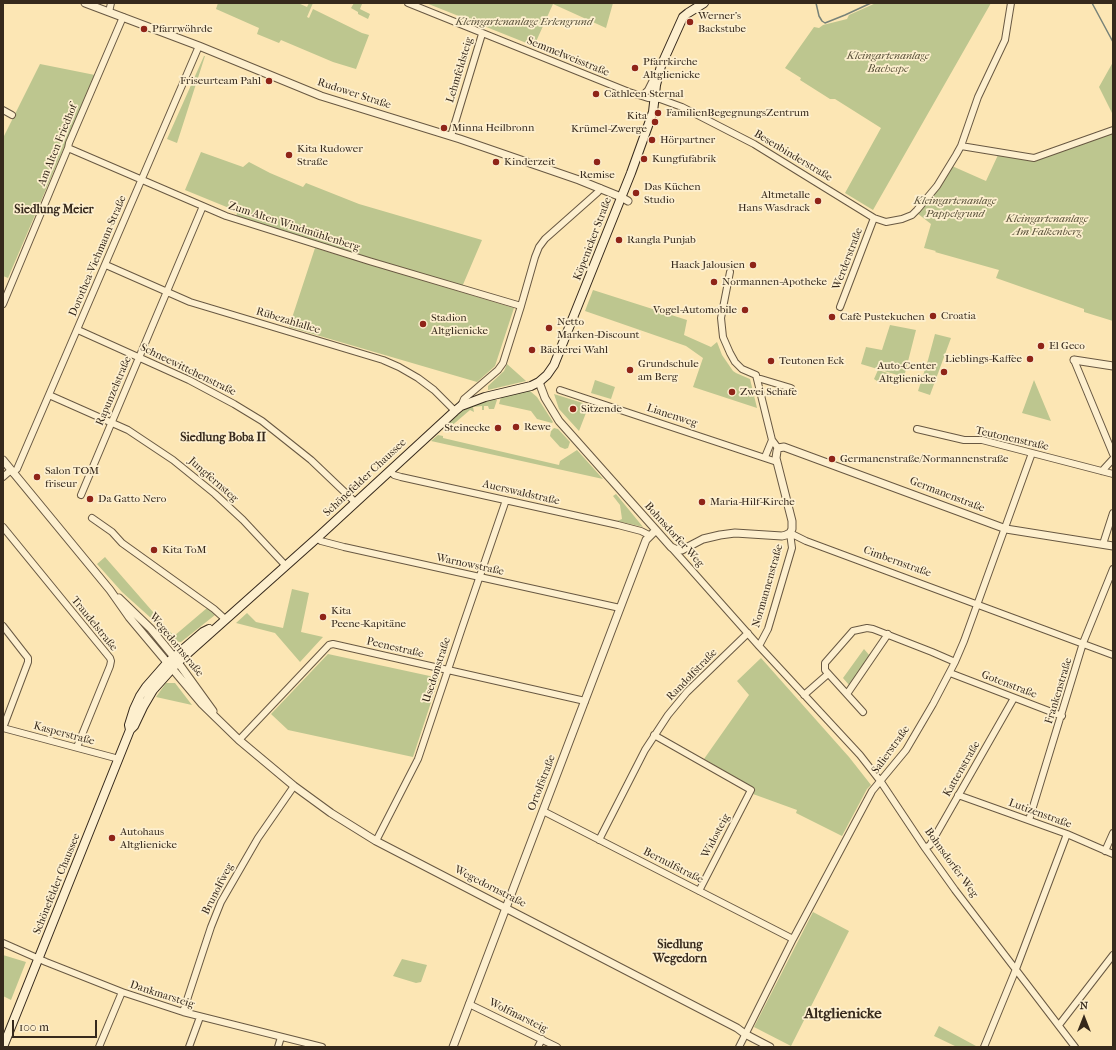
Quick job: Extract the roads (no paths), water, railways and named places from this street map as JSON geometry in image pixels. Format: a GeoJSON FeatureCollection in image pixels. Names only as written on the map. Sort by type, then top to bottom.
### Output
{"type":"FeatureCollection","features":[{"type":"Feature","properties":{"kind":"main road","name":"Köpenicker Straße"},"geometry":{"type":"LineString","coordinates":[[539,382],[547,375],[554,365],[624,199],[653,112],[658,74],[662,64],[683,17],[688,12],[704,3]]}},
{"type":"Feature","properties":{"kind":"main road","name":"Schönefelder Chaussee"},"geometry":{"type":"LineString","coordinates":[[3,1047],[130,730],[134,726],[143,707],[169,666],[204,632],[224,620],[286,566],[458,408],[485,396],[531,386],[539,382]]}},
{"type":"Feature","properties":{"kind":"street","name":"Rudower Straße"},"geometry":{"type":"LineString","coordinates":[[85,3],[199,46],[323,97],[451,136],[600,188],[624,199]]}},
{"type":"Feature","properties":{"kind":"street"},"geometry":{"type":"LineString","coordinates":[[109,12],[111,3]]}},
{"type":"Feature","properties":{"kind":"street","name":"Semmelweisstraße"},"geometry":{"type":"LineString","coordinates":[[408,3],[482,34],[642,96],[655,99]]}},
{"type":"Feature","properties":{"kind":"street"},"geometry":{"type":"LineString","coordinates":[[874,218],[886,222],[912,215],[936,186],[961,146],[976,100],[1005,40],[1012,3]]}},
{"type":"Feature","properties":{"kind":"street","name":"Am Alten Friedhof"},"geometry":{"type":"LineString","coordinates":[[3,304],[68,148],[68,142],[123,17]]}},
{"type":"Feature","properties":{"kind":"street","name":"Lehmfeldsteig"},"geometry":{"type":"LineString","coordinates":[[451,136],[482,34]]}},
{"type":"Feature","properties":{"kind":"street","name":"Dorothea-Viehmann-Straße"},"geometry":{"type":"LineString","coordinates":[[3,477],[18,469],[199,46]]}},
{"type":"Feature","properties":{"kind":"street","name":"Köpenicker Straße"},"geometry":{"type":"LineString","coordinates":[[642,96],[648,90],[658,74]]}},
{"type":"Feature","properties":{"kind":"street","name":"Besenbinderstraße"},"geometry":{"type":"LineString","coordinates":[[655,99],[660,99],[682,107],[754,144],[874,218]]}},
{"type":"Feature","properties":{"kind":"street"},"geometry":{"type":"LineString","coordinates":[[3,110],[12,115]]}},
{"type":"Feature","properties":{"kind":"street"},"geometry":{"type":"LineString","coordinates":[[961,146],[1034,158],[1113,130]]}},
{"type":"Feature","properties":{"kind":"street","name":"Zum Alten Windmühlenberg"},"geometry":{"type":"LineString","coordinates":[[68,148],[236,220],[520,306]]}},
{"type":"Feature","properties":{"kind":"street"},"geometry":{"type":"LineString","coordinates":[[458,408],[464,399],[498,370],[520,306],[534,257],[542,243],[598,192],[600,188]]}},
{"type":"Feature","properties":{"kind":"street","name":"Rapunzelstraße"},"geometry":{"type":"LineString","coordinates":[[81,495],[203,206]]}},
{"type":"Feature","properties":{"kind":"street","name":"Werderstraße"},"geometry":{"type":"LineString","coordinates":[[840,307],[874,218]]}},
{"type":"Feature","properties":{"kind":"street","name":"Rübezahlallee"},"geometry":{"type":"LineString","coordinates":[[106,265],[190,302],[383,360],[418,378],[458,408]]}},
{"type":"Feature","properties":{"kind":"street"},"geometry":{"type":"LineString","coordinates":[[730,272],[721,318],[723,338],[735,362],[742,369],[756,375],[772,440],[778,448]]}},
{"type":"Feature","properties":{"kind":"street","name":"Schneewittchenstraße"},"geometry":{"type":"LineString","coordinates":[[78,330],[210,390],[262,421],[311,460],[355,502]]}},
{"type":"Feature","properties":{"kind":"street"},"geometry":{"type":"LineString","coordinates":[[1074,360],[1113,366]]}},
{"type":"Feature","properties":{"kind":"street"},"geometry":{"type":"LineString","coordinates":[[1074,360],[1113,454]]}},
{"type":"Feature","properties":{"kind":"street"},"geometry":{"type":"LineString","coordinates":[[758,379],[791,388]]}},
{"type":"Feature","properties":{"kind":"street","name":"Bohnsdorfer Weg"},"geometry":{"type":"LineString","coordinates":[[539,382],[545,398],[559,421],[759,646],[860,755],[881,782],[925,848],[1075,1047]]}},
{"type":"Feature","properties":{"kind":"street"},"geometry":{"type":"LineString","coordinates":[[481,385],[485,396]]}},
{"type":"Feature","properties":{"kind":"street","name":"Lianenweg"},"geometry":{"type":"LineString","coordinates":[[560,390],[777,462]]}},
{"type":"Feature","properties":{"kind":"street","name":"Jungfernsteg"},"geometry":{"type":"LineString","coordinates":[[49,395],[128,430],[160,451],[194,476],[243,520],[286,566]]}},
{"type":"Feature","properties":{"kind":"street","name":"Teutonenstraße"},"geometry":{"type":"LineString","coordinates":[[918,429],[964,440],[982,440],[1113,474]]}},
{"type":"Feature","properties":{"kind":"street"},"geometry":{"type":"LineString","coordinates":[[765,457],[772,440]]}},
{"type":"Feature","properties":{"kind":"street","name":"Germanenstraße"},"geometry":{"type":"LineString","coordinates":[[778,448],[787,447],[1006,529],[1113,546]]}},
{"type":"Feature","properties":{"kind":"street","name":"Normannenstraße"},"geometry":{"type":"LineString","coordinates":[[759,646],[768,629],[792,548],[790,533],[792,529],[792,520],[777,462],[776,453],[778,448]]}},
{"type":"Feature","properties":{"kind":"street","name":"Salierstraße"},"geometry":{"type":"LineString","coordinates":[[738,1047],[793,939],[872,791],[906,750],[950,673],[964,641],[1006,529],[1032,453]]}},
{"type":"Feature","properties":{"kind":"street"},"geometry":{"type":"LineString","coordinates":[[1102,471],[1113,459]]}},
{"type":"Feature","properties":{"kind":"street","name":"Wegedornstraße"},"geometry":{"type":"LineString","coordinates":[[3,460],[110,590],[129,617],[202,704],[238,740],[294,786],[331,813],[376,841],[737,1028],[745,1034],[770,1047]]}},
{"type":"Feature","properties":{"kind":"street","name":"Auerswaldstraße"},"geometry":{"type":"LineString","coordinates":[[390,470],[394,475],[401,477],[635,529],[649,535]]}},
{"type":"Feature","properties":{"kind":"street","name":"Usedomstraße"},"geometry":{"type":"LineString","coordinates":[[376,841],[418,758],[506,500]]}},
{"type":"Feature","properties":{"kind":"street"},"geometry":{"type":"LineString","coordinates":[[1103,544],[1113,513]]}},
{"type":"Feature","properties":{"kind":"street"},"geometry":{"type":"LineString","coordinates":[[92,518],[112,532],[122,543],[210,606],[224,620]]}},
{"type":"Feature","properties":{"kind":"street","name":"Traudelstraße"},"geometry":{"type":"LineString","coordinates":[[3,527],[110,658],[110,666],[77,747]]}},
{"type":"Feature","properties":{"kind":"street"},"geometry":{"type":"LineString","coordinates":[[649,535],[656,530]]}},
{"type":"Feature","properties":{"kind":"street"},"geometry":{"type":"LineString","coordinates":[[671,547],[682,550],[703,539],[720,534],[735,533],[782,536],[790,533]]}},
{"type":"Feature","properties":{"kind":"street","name":"Cimbernstraße"},"geometry":{"type":"LineString","coordinates":[[790,533],[806,541],[1113,655]]}},
{"type":"Feature","properties":{"kind":"street","name":"Ortolfstraße"},"geometry":{"type":"LineString","coordinates":[[453,1047],[649,535]]}},
{"type":"Feature","properties":{"kind":"street","name":"Warnowstraße"},"geometry":{"type":"LineString","coordinates":[[317,538],[321,542],[620,608]]}},
{"type":"Feature","properties":{"kind":"street","name":"Frankenstraße"},"geometry":{"type":"LineString","coordinates":[[1029,820],[1062,716],[1083,643],[1113,569]]}},
{"type":"Feature","properties":{"kind":"street","name":"Wegedornstraße"},"geometry":{"type":"LineString","coordinates":[[110,590],[147,624],[176,659],[218,720]]}},
{"type":"Feature","properties":{"kind":"street"},"geometry":{"type":"LineString","coordinates":[[3,626],[28,658],[28,662],[3,728]]}},
{"type":"Feature","properties":{"kind":"street"},"geometry":{"type":"LineString","coordinates":[[863,712],[825,670],[825,663],[853,631],[867,628],[888,634],[955,662]]}},
{"type":"Feature","properties":{"kind":"street","name":"Randolfstraße"},"geometry":{"type":"LineString","coordinates":[[599,840],[654,735],[671,710],[687,692],[748,633]]}},
{"type":"Feature","properties":{"kind":"street"},"geometry":{"type":"LineString","coordinates":[[847,694],[888,634]]}},
{"type":"Feature","properties":{"kind":"street","name":"Peenestraße"},"geometry":{"type":"LineString","coordinates":[[238,740],[329,645],[333,644],[585,701]]}},
{"type":"Feature","properties":{"kind":"street","name":"Gotenstraße"},"geometry":{"type":"LineString","coordinates":[[950,673],[1062,716]]}},
{"type":"Feature","properties":{"kind":"street"},"geometry":{"type":"LineString","coordinates":[[804,695],[828,674]]}},
{"type":"Feature","properties":{"kind":"street","name":"Kattenstraße"},"geometry":{"type":"LineString","coordinates":[[925,848],[930,845],[1014,698]]}},
{"type":"Feature","properties":{"kind":"street","name":"Kasperstraße"},"geometry":{"type":"LineString","coordinates":[[3,728],[119,759]]}},
{"type":"Feature","properties":{"kind":"street","name":"Widosteig"},"geometry":{"type":"LineString","coordinates":[[654,735],[751,790],[699,891]]}},
{"type":"Feature","properties":{"kind":"street","name":"Brunolfweg"},"geometry":{"type":"LineString","coordinates":[[183,1012],[211,927],[221,902],[258,838],[294,786]]}},
{"type":"Feature","properties":{"kind":"street","name":"Lutizenstraße"},"geometry":{"type":"LineString","coordinates":[[958,796],[1067,834],[1113,854]]}},
{"type":"Feature","properties":{"kind":"street","name":"Bernulfstraße"},"geometry":{"type":"LineString","coordinates":[[543,811],[793,939]]}},
{"type":"Feature","properties":{"kind":"street"},"geometry":{"type":"LineString","coordinates":[[1105,851],[1113,833]]}},
{"type":"Feature","properties":{"kind":"street"},"geometry":{"type":"LineString","coordinates":[[984,1047],[1016,969],[1067,834]]}},
{"type":"Feature","properties":{"kind":"street","name":"Dankmarsteig"},"geometry":{"type":"LineString","coordinates":[[3,943],[38,959],[122,992],[183,1012],[322,1047]]}},
{"type":"Feature","properties":{"kind":"street"},"geometry":{"type":"LineString","coordinates":[[1058,1025],[1113,956]]}},
{"type":"Feature","properties":{"kind":"street"},"geometry":{"type":"LineString","coordinates":[[99,1047],[122,992]]}},
{"type":"Feature","properties":{"kind":"street","name":"Wolfmarsteig"},"geometry":{"type":"LineString","coordinates":[[470,1004],[557,1047]]}},
{"type":"Feature","properties":{"kind":"street"},"geometry":{"type":"LineString","coordinates":[[189,1047],[200,1017]]}},
{"type":"Feature","properties":{"kind":"street"},"geometry":{"type":"LineString","coordinates":[[278,1047],[281,1037]]}},
{"type":"Feature","properties":{"kind":"street"},"geometry":{"type":"LineString","coordinates":[[538,1047],[542,1039]]}},
{"type":"Feature","properties":{"kind":"waterway"},"geometry":{"type":"LineString","coordinates":[[816,3],[819,16],[825,23],[871,3]]}},
{"type":"Feature","properties":{"kind":"waterway"},"geometry":{"type":"LineString","coordinates":[[1092,3],[1113,42]]}},
{"type":"Feature","properties":{"kind":"place","name":"Werner's Backstube"},"geometry":{"type":"Point","coordinates":[690,22]}},
{"type":"Feature","properties":{"kind":"place","name":"Pfarrwöhrde"},"geometry":{"type":"Point","coordinates":[144,29]}},
{"type":"Feature","properties":{"kind":"place","name":"Pfarrkirche Altglienicke"},"geometry":{"type":"Point","coordinates":[635,68]}},
{"type":"Feature","properties":{"kind":"place","name":"Friseurteam Pahl"},"geometry":{"type":"Point","coordinates":[269,81]}},
{"type":"Feature","properties":{"kind":"place","name":"Cathleen Sternal"},"geometry":{"type":"Point","coordinates":[596,94]}},
{"type":"Feature","properties":{"kind":"place","name":"FamilienBegegnungsZentrum"},"geometry":{"type":"Point","coordinates":[658,113]}},
{"type":"Feature","properties":{"kind":"place","name":"Kita Krümel-Zwerge"},"geometry":{"type":"Point","coordinates":[655,122]}},
{"type":"Feature","properties":{"kind":"place","name":"Minna Heilbronn"},"geometry":{"type":"Point","coordinates":[444,128]}},
{"type":"Feature","properties":{"kind":"place","name":"Hörpartner"},"geometry":{"type":"Point","coordinates":[652,140]}},
{"type":"Feature","properties":{"kind":"place","name":"Kita Rudower Straße"},"geometry":{"type":"Point","coordinates":[289,155]}},
{"type":"Feature","properties":{"kind":"place","name":"Kungfufabrik"},"geometry":{"type":"Point","coordinates":[644,159]}},
{"type":"Feature","properties":{"kind":"place","name":"Kinderzeit"},"geometry":{"type":"Point","coordinates":[496,162]}},
{"type":"Feature","properties":{"kind":"place","name":"Remise"},"geometry":{"type":"Point","coordinates":[597,162]}},
{"type":"Feature","properties":{"kind":"place","name":"Das Küchen Studio"},"geometry":{"type":"Point","coordinates":[636,193]}},
{"type":"Feature","properties":{"kind":"place","name":"Altmetalle Hans Wasdrack"},"geometry":{"type":"Point","coordinates":[818,201]}},
{"type":"Feature","properties":{"kind":"place","name":"Rangla Punjab"},"geometry":{"type":"Point","coordinates":[619,240]}},
{"type":"Feature","properties":{"kind":"place","name":"Haack Jalousien"},"geometry":{"type":"Point","coordinates":[753,265]}},
{"type":"Feature","properties":{"kind":"place","name":"Normannen-Apotheke"},"geometry":{"type":"Point","coordinates":[714,282]}},
{"type":"Feature","properties":{"kind":"place","name":"Vogel-Automobile"},"geometry":{"type":"Point","coordinates":[745,310]}},
{"type":"Feature","properties":{"kind":"place","name":"Croatia"},"geometry":{"type":"Point","coordinates":[933,316]}},
{"type":"Feature","properties":{"kind":"place","name":"Cafè Pustekuchen"},"geometry":{"type":"Point","coordinates":[832,317]}},
{"type":"Feature","properties":{"kind":"place","name":"Stadion Altglienicke"},"geometry":{"type":"Point","coordinates":[423,324]}},
{"type":"Feature","properties":{"kind":"place","name":"Netto Marken-Discount"},"geometry":{"type":"Point","coordinates":[549,328]}},
{"type":"Feature","properties":{"kind":"place","name":"El Geco"},"geometry":{"type":"Point","coordinates":[1041,346]}},
{"type":"Feature","properties":{"kind":"place","name":"Bäckerei Wahl"},"geometry":{"type":"Point","coordinates":[532,350]}},
{"type":"Feature","properties":{"kind":"place","name":"Lieblings-Kaffee"},"geometry":{"type":"Point","coordinates":[1030,359]}},
{"type":"Feature","properties":{"kind":"place","name":"Teutonen Eck"},"geometry":{"type":"Point","coordinates":[771,361]}},
{"type":"Feature","properties":{"kind":"place","name":"Grundschule am Berg"},"geometry":{"type":"Point","coordinates":[630,370]}},
{"type":"Feature","properties":{"kind":"place","name":"Auto-Center Altglienicke"},"geometry":{"type":"Point","coordinates":[944,372]}},
{"type":"Feature","properties":{"kind":"place","name":"Zwei Schafe"},"geometry":{"type":"Point","coordinates":[732,392]}},
{"type":"Feature","properties":{"kind":"place","name":"Sitzende"},"geometry":{"type":"Point","coordinates":[573,409]}},
{"type":"Feature","properties":{"kind":"place","name":"Rewe"},"geometry":{"type":"Point","coordinates":[516,427]}},
{"type":"Feature","properties":{"kind":"place","name":"Steinecke"},"geometry":{"type":"Point","coordinates":[498,428]}},
{"type":"Feature","properties":{"kind":"place","name":"Germanenstraße/Normannenstraße"},"geometry":{"type":"Point","coordinates":[832,459]}},
{"type":"Feature","properties":{"kind":"place","name":"Salon TOM friseur"},"geometry":{"type":"Point","coordinates":[37,477]}},
{"type":"Feature","properties":{"kind":"place","name":"Da Gatto Nero"},"geometry":{"type":"Point","coordinates":[90,499]}},
{"type":"Feature","properties":{"kind":"place","name":"Maria-Hilf-Kirche"},"geometry":{"type":"Point","coordinates":[702,502]}},
{"type":"Feature","properties":{"kind":"place","name":"Kita ToM"},"geometry":{"type":"Point","coordinates":[154,550]}},
{"type":"Feature","properties":{"kind":"place","name":"Kita Peene-Kapitäne"},"geometry":{"type":"Point","coordinates":[323,617]}},
{"type":"Feature","properties":{"kind":"place","name":"Autohaus Altglienicke"},"geometry":{"type":"Point","coordinates":[112,838]}},
{"type":"Feature","properties":{"kind":"district","name":"Siedlung Meier"},"geometry":{"type":"Point","coordinates":[54,210]}},
{"type":"Feature","properties":{"kind":"district","name":"Siedlung Boba II"},"geometry":{"type":"Point","coordinates":[223,438]}},
{"type":"Feature","properties":{"kind":"district","name":"Siedlung Wegedorn"},"geometry":{"type":"Point","coordinates":[680,952]}},
{"type":"Feature","properties":{"kind":"district","name":"Altglienicke"},"geometry":{"type":"Point","coordinates":[843,1014]}},
{"type":"Feature","properties":{"kind":"park label","name":"Kleingartenanlage Erlengrund"},"geometry":{"type":"Point","coordinates":[524,22]}},
{"type":"Feature","properties":{"kind":"park label","name":"Kleingartenanlage Bachespe"},"geometry":{"type":"Point","coordinates":[888,62]}},
{"type":"Feature","properties":{"kind":"park label","name":"Kleingartenanlage Pappelgrund"},"geometry":{"type":"Point","coordinates":[955,207]}},
{"type":"Feature","properties":{"kind":"park label","name":"Kleingartenanlage Am Falkenberg"},"geometry":{"type":"Point","coordinates":[1047,225]}}]}
